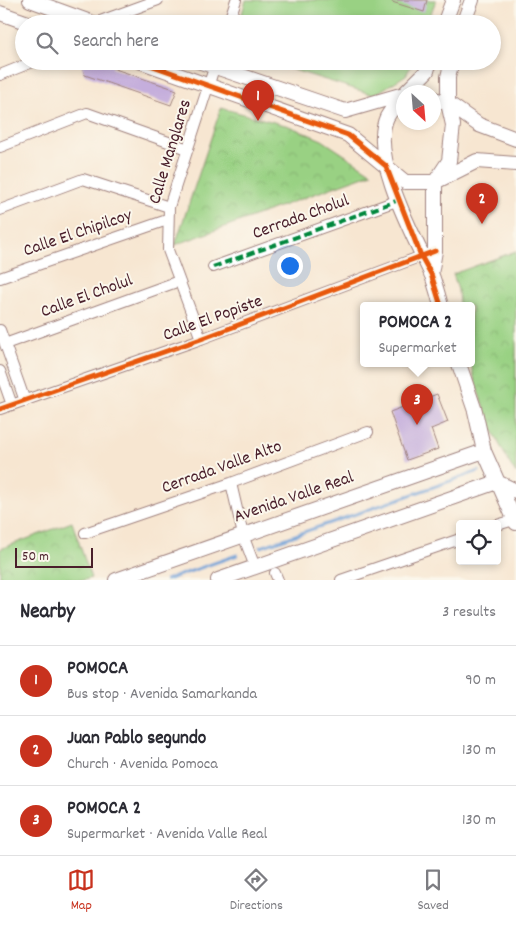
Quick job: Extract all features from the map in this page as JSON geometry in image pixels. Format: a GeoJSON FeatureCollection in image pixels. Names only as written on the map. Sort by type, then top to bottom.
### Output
{"type":"FeatureCollection","features":[{"type":"Feature","properties":{"kind":"street"},"geometry":{"type":"LineString","coordinates":[[30,0],[53,15]]}},
{"type":"Feature","properties":{"kind":"street"},"geometry":{"type":"LineString","coordinates":[[119,15],[158,0]]}},
{"type":"Feature","properties":{"kind":"street"},"geometry":{"type":"LineString","coordinates":[[231,15],[236,0]]}},
{"type":"Feature","properties":{"kind":"street"},"geometry":{"type":"LineString","coordinates":[[447,15],[453,0]]}},
{"type":"Feature","properties":{"kind":"street"},"geometry":{"type":"LineString","coordinates":[[467,15],[472,0]]}},
{"type":"Feature","properties":{"kind":"street"},"geometry":{"type":"LineString","coordinates":[[0,13],[15,18]]}},
{"type":"Feature","properties":{"kind":"street"},"geometry":{"type":"LineString","coordinates":[[0,75],[15,69]]}},
{"type":"Feature","properties":{"kind":"street"},"geometry":{"type":"LineString","coordinates":[[166,70],[348,135],[405,182],[435,182],[477,161],[516,164]]}},
{"type":"Feature","properties":{"kind":"street","name":"Calle Manglares"},"geometry":{"type":"LineString","coordinates":[[201,339],[168,250],[167,220],[169,207],[213,70]]}},
{"type":"Feature","properties":{"kind":"street"},"geometry":{"type":"LineString","coordinates":[[232,70],[345,111],[396,96]]}},
{"type":"Feature","properties":{"kind":"street"},"geometry":{"type":"LineString","coordinates":[[413,85],[427,70]]}},
{"type":"Feature","properties":{"kind":"street"},"geometry":{"type":"LineString","coordinates":[[431,274],[435,251],[435,182],[448,161],[453,125],[448,103],[450,70]]}},
{"type":"Feature","properties":{"kind":"street"},"geometry":{"type":"LineString","coordinates":[[441,101],[448,103],[479,125],[516,139]]}},
{"type":"Feature","properties":{"kind":"street"},"geometry":{"type":"LineString","coordinates":[[396,105],[387,118],[382,147],[386,166],[421,256],[431,274],[440,302]]}},
{"type":"Feature","properties":{"kind":"street"},"geometry":{"type":"LineString","coordinates":[[0,147],[87,113],[188,149]]}},
{"type":"Feature","properties":{"kind":"street"},"geometry":{"type":"LineString","coordinates":[[0,210],[83,180],[169,207]]}},
{"type":"Feature","properties":{"kind":"street","name":"Cerrada Cholul"},"geometry":{"type":"LineString","coordinates":[[213,267],[399,200]]}},
{"type":"Feature","properties":{"kind":"street","name":"Calle El Chipilcoy"},"geometry":{"type":"LineString","coordinates":[[0,278],[167,220]]}},
{"type":"Feature","properties":{"kind":"street","name":"Calle El Popiste"},"geometry":{"type":"LineString","coordinates":[[0,409],[201,339],[435,251]]}},
{"type":"Feature","properties":{"kind":"street","name":"Calle El Cholul"},"geometry":{"type":"LineString","coordinates":[[5,344],[179,281]]}},
{"type":"Feature","properties":{"kind":"street"},"geometry":{"type":"LineString","coordinates":[[0,330],[25,400]]}},
{"type":"Feature","properties":{"kind":"street"},"geometry":{"type":"LineString","coordinates":[[460,367],[475,411],[484,451],[515,521],[501,525]]}},
{"type":"Feature","properties":{"kind":"street"},"geometry":{"type":"LineString","coordinates":[[0,371],[12,405]]}},
{"type":"Feature","properties":{"kind":"street","name":"Cerrada Valle Alto"},"geometry":{"type":"LineString","coordinates":[[85,532],[231,483],[368,432]]}},
{"type":"Feature","properties":{"kind":"street","name":"Avenida Valle Real"},"geometry":{"type":"LineString","coordinates":[[116,580],[484,451]]}},
{"type":"Feature","properties":{"kind":"street"},"geometry":{"type":"LineString","coordinates":[[218,580],[497,482],[516,491]]}},
{"type":"Feature","properties":{"kind":"street"},"geometry":{"type":"LineString","coordinates":[[231,483],[243,535],[255,567]]}},
{"type":"Feature","properties":{"kind":"street"},"geometry":{"type":"LineString","coordinates":[[341,580],[456,539]]}},
{"type":"Feature","properties":{"kind":"green space"},"geometry":{"type":"Polygon","coordinates":[[[246,0],[436,0],[430,15],[242,15],[246,0]]]}},
{"type":"Feature","properties":{"kind":"green space"},"geometry":{"type":"Polygon","coordinates":[[[294,70],[409,70],[406,75],[374,95],[294,70]]]}},
{"type":"Feature","properties":{"kind":"green space"},"geometry":{"type":"Polygon","coordinates":[[[221,108],[289,126],[322,140],[372,173],[175,245],[221,108]]]}},
{"type":"Feature","properties":{"kind":"green space"},"geometry":{"type":"Polygon","coordinates":[[[516,251],[516,474],[495,435],[474,378],[472,367],[475,367],[475,302],[459,302],[458,290],[453,274],[516,251]]]}},
{"type":"Feature","properties":{"kind":"green space"},"geometry":{"type":"Polygon","coordinates":[[[72,522],[91,578],[84,580],[0,580],[0,549],[72,522]]]}},
{"type":"Feature","properties":{"kind":"building"},"geometry":{"type":"Polygon","coordinates":[[[393,0],[427,0],[424,12],[392,2],[393,0]]]}},
{"type":"Feature","properties":{"kind":"building"},"geometry":{"type":"Polygon","coordinates":[[[83,70],[118,70],[177,90],[171,105],[85,75],[83,70]]]}},
{"type":"Feature","properties":{"kind":"building"},"geometry":{"type":"Polygon","coordinates":[[[437,394],[448,422],[431,429],[438,449],[407,460],[390,412],[437,394]]]}},
{"type":"Feature","properties":{"kind":"waterway"},"geometry":{"type":"LineString","coordinates":[[261,547],[479,471]]}},
{"type":"Feature","properties":{"kind":"waterway"},"geometry":{"type":"LineString","coordinates":[[166,580],[237,555]]}},
{"type":"Feature","properties":{"kind":"marked path"},"geometry":{"type":"LineString","coordinates":[[213,267],[399,200]]}},
{"type":"Feature","properties":{"kind":"cycle path"},"geometry":{"type":"LineString","coordinates":[[164,70],[348,135],[386,166],[421,256],[431,274],[440,302]]}},
{"type":"Feature","properties":{"kind":"cycle path"},"geometry":{"type":"LineString","coordinates":[[0,409],[201,339],[435,251]]}},
{"type":"Feature","properties":{"kind":"place","name":"POMOCA"},"geometry":{"type":"Point","coordinates":[258,121]}},
{"type":"Feature","properties":{"kind":"place","name":"Juan Pablo segundo"},"geometry":{"type":"Point","coordinates":[482,224]}},
{"type":"Feature","properties":{"kind":"place","name":"POMOCA 2"},"geometry":{"type":"Point","coordinates":[417,425]}}]}
